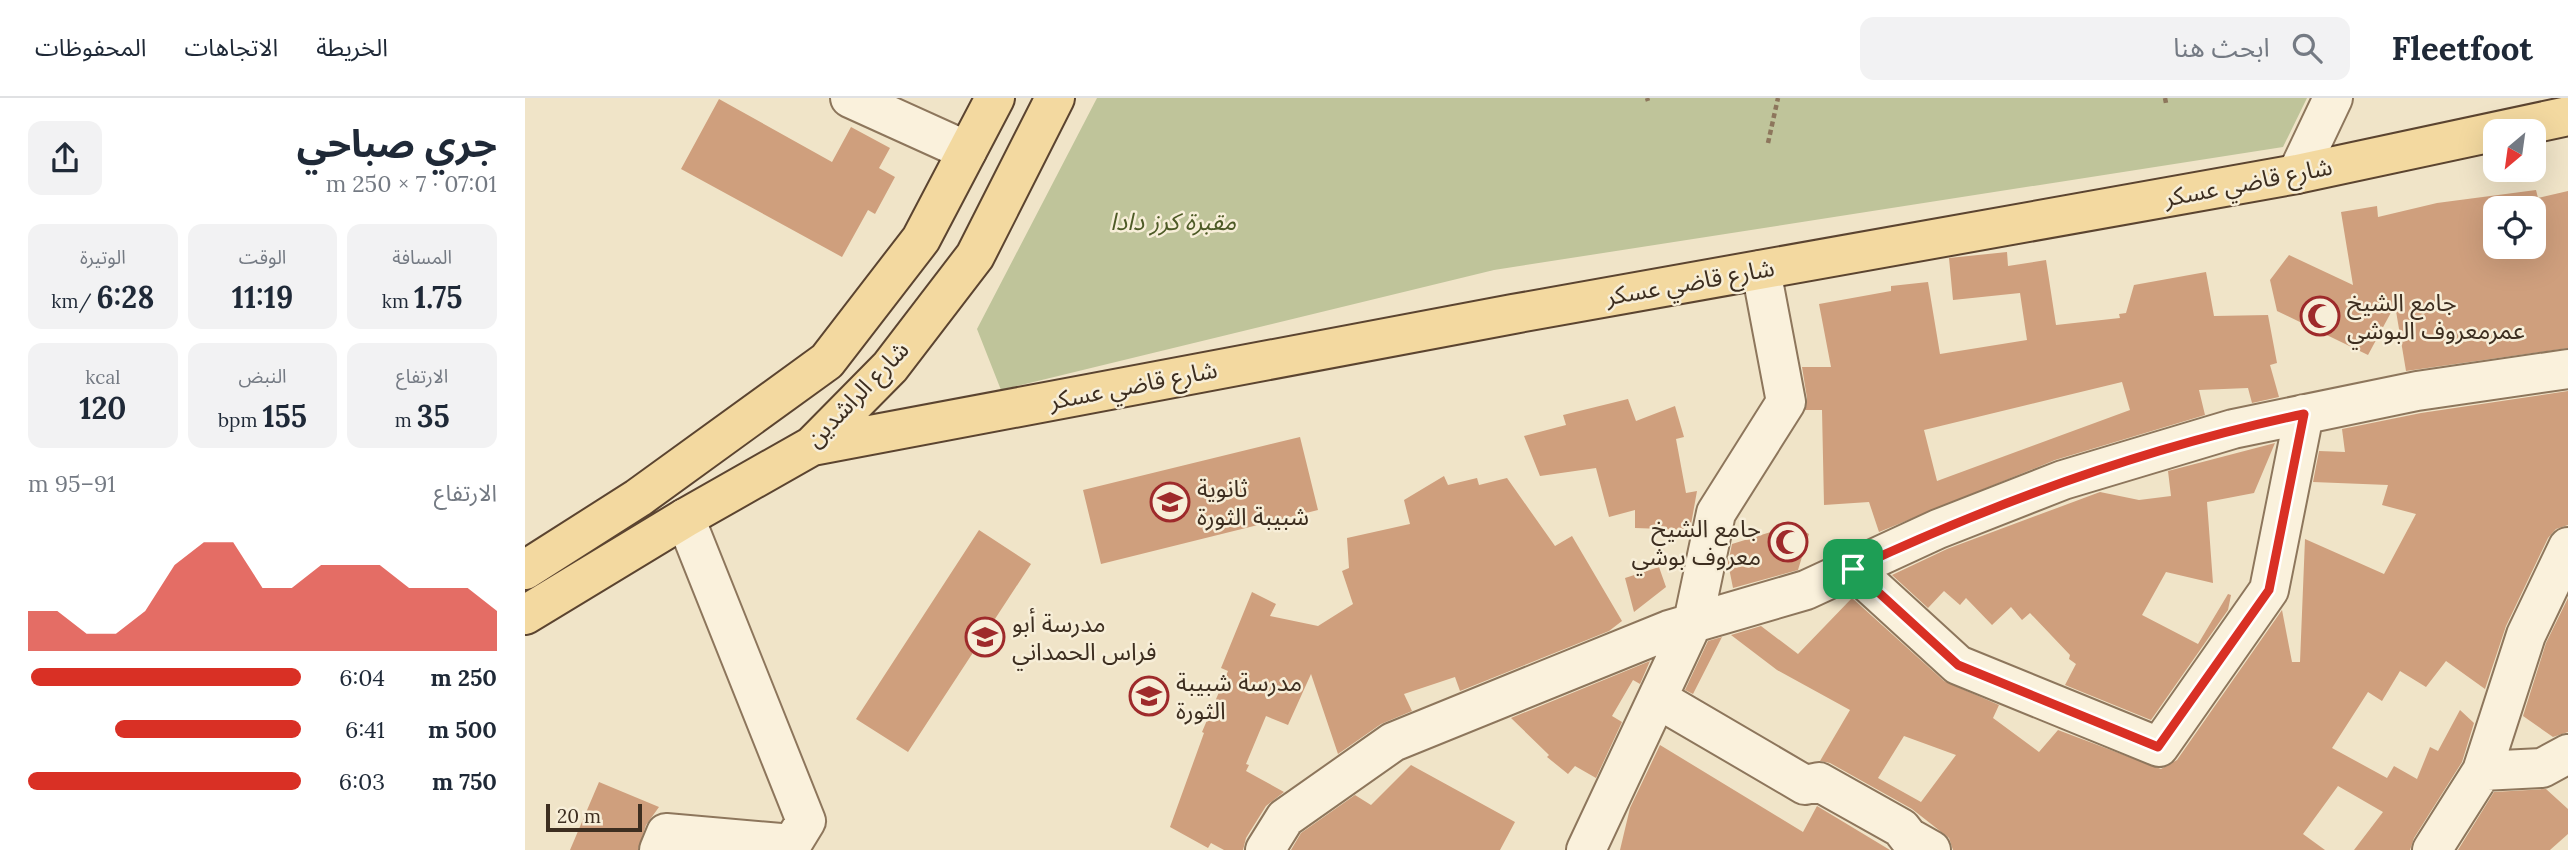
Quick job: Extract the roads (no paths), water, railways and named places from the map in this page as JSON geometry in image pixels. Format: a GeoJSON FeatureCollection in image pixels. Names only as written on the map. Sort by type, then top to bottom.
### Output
{"type":"FeatureCollection","features":[{"type":"Feature","properties":{"kind":"main road","name":"شارع الراشدين"},"geometry":{"type":"LineString","coordinates":[[525,570],[638,498],[827,361],[921,239],[995,98]]}},
{"type":"Feature","properties":{"kind":"main road","name":"شارع الراشدين"},"geometry":{"type":"LineString","coordinates":[[525,615],[685,518],[812,446],[890,367],[975,256],[1055,98]]}},
{"type":"Feature","properties":{"kind":"main road","name":"شارع قاضي عسكر"},"geometry":{"type":"LineString","coordinates":[[812,446],[1761,270],[2297,174],[2568,116]]}},
{"type":"Feature","properties":{"kind":"street"},"geometry":{"type":"LineString","coordinates":[[850,98],[967,151]]}},
{"type":"Feature","properties":{"kind":"street"},"geometry":{"type":"LineString","coordinates":[[2297,174],[2333,98]]}},
{"type":"Feature","properties":{"kind":"street"},"geometry":{"type":"LineString","coordinates":[[1586,850],[1693,622],[1716,513],[1786,402],[1761,270]]}},
{"type":"Feature","properties":{"kind":"street"},"geometry":{"type":"LineString","coordinates":[[1265,850],[1285,818],[1393,742],[1669,629],[1806,590],[1938,529],[2063,480],[2233,429],[2417,391],[2568,369]]}},
{"type":"Feature","properties":{"kind":"street"},"geometry":{"type":"LineString","coordinates":[[1853,569],[1958,665],[2158,747],[2269,590],[2304,414]]}},
{"type":"Feature","properties":{"kind":"street"},"geometry":{"type":"LineString","coordinates":[[659,850],[666,833],[792,844],[806,821],[685,518]]}},
{"type":"Feature","properties":{"kind":"street"},"geometry":{"type":"LineString","coordinates":[[2432,850],[2483,771],[2526,635],[2568,547]]}},
{"type":"Feature","properties":{"kind":"street"},"geometry":{"type":"LineString","coordinates":[[1658,699],[1805,785],[1819,782],[1901,828],[1908,837],[1931,850]]}},
{"type":"Feature","properties":{"kind":"street"},"geometry":{"type":"LineString","coordinates":[[2483,771],[2542,768],[2568,754]]}},
{"type":"Feature","properties":{"kind":"place","name":"جامع الشيخ عمرمعروف البوشي"},"geometry":{"type":"Point","coordinates":[2320,316]}},
{"type":"Feature","properties":{"kind":"place","name":"ثانوية شبيبة الثورة"},"geometry":{"type":"Point","coordinates":[1170,502]}},
{"type":"Feature","properties":{"kind":"place","name":"جامع الشيخ معروف بوشي"},"geometry":{"type":"Point","coordinates":[1788,542]}},
{"type":"Feature","properties":{"kind":"place","name":"مدرسة أبو فراس الحمداني"},"geometry":{"type":"Point","coordinates":[985,637]}},
{"type":"Feature","properties":{"kind":"place","name":"مدرسة شبيبة الثورة"},"geometry":{"type":"Point","coordinates":[1149,696]}},
{"type":"Feature","properties":{"kind":"park label","name":"مقبرة كرز دادا"},"geometry":{"type":"Point","coordinates":[1173,221]}}]}
